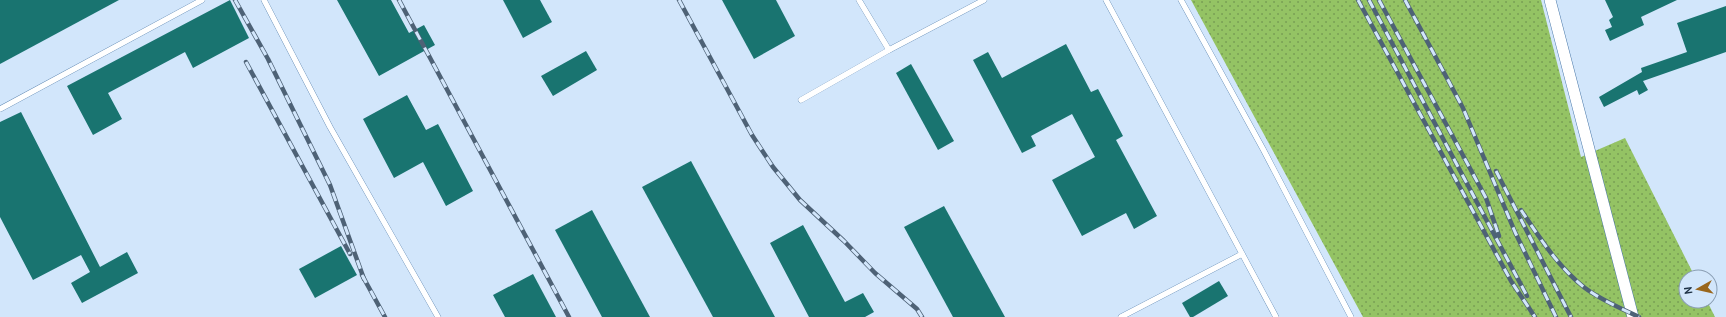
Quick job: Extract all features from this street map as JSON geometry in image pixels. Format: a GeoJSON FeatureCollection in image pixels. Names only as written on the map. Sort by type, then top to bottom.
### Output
{"type":"FeatureCollection","features":[{"type":"Feature","properties":{"kind":"street"},"geometry":{"type":"LineString","coordinates":[[1550,0],[1633,317]]}},
{"type":"Feature","properties":{"kind":"lane"},"geometry":{"type":"LineString","coordinates":[[0,109],[202,0]]}},
{"type":"Feature","properties":{"kind":"lane"},"geometry":{"type":"LineString","coordinates":[[264,0],[330,126],[438,317]]}},
{"type":"Feature","properties":{"kind":"lane"},"geometry":{"type":"LineString","coordinates":[[859,0],[889,50]]}},
{"type":"Feature","properties":{"kind":"lane"},"geometry":{"type":"LineString","coordinates":[[801,100],[889,50],[984,0]]}},
{"type":"Feature","properties":{"kind":"lane"},"geometry":{"type":"LineString","coordinates":[[1106,0],[1276,317]]}},
{"type":"Feature","properties":{"kind":"lane"},"geometry":{"type":"LineString","coordinates":[[1181,0],[1267,156],[1351,317]]}},
{"type":"Feature","properties":{"kind":"lane"},"geometry":{"type":"LineString","coordinates":[[1121,317],[1242,254]]}},
{"type":"Feature","properties":{"kind":"green space"},"geometry":{"type":"Polygon","coordinates":[[[1191,0],[1541,0],[1581,157],[1625,138],[1691,269],[1678,269],[1678,309],[1711,309],[1715,317],[1363,317],[1191,0]]]}},
{"type":"Feature","properties":{"kind":"building"},"geometry":{"type":"Polygon","coordinates":[[[0,0],[119,0],[0,64],[0,0]]]}},
{"type":"Feature","properties":{"kind":"building"},"geometry":{"type":"Polygon","coordinates":[[[230,0],[249,38],[193,68],[185,52],[108,93],[122,119],[93,135],[67,86],[230,0]]]}},
{"type":"Feature","properties":{"kind":"building"},"geometry":{"type":"Polygon","coordinates":[[[337,0],[391,0],[409,33],[424,25],[435,45],[379,76],[337,0]]]}},
{"type":"Feature","properties":{"kind":"building"},"geometry":{"type":"Polygon","coordinates":[[[503,0],[540,0],[552,22],[523,38],[503,0]]]}},
{"type":"Feature","properties":{"kind":"building"},"geometry":{"type":"Polygon","coordinates":[[[722,0],[776,0],[795,36],[754,59],[722,0]]]}},
{"type":"Feature","properties":{"kind":"building"},"geometry":{"type":"Polygon","coordinates":[[[1605,0],[1677,0],[1641,17],[1644,25],[1610,41],[1605,30],[1612,27],[1609,20],[1613,17],[1605,0]]]}},
{"type":"Feature","properties":{"kind":"building"},"geometry":{"type":"Polygon","coordinates":[[[1726,6],[1726,52],[1643,81],[1648,90],[1639,95],[1637,90],[1604,107],[1599,97],[1642,72],[1641,68],[1687,52],[1677,23],[1726,6]]]}},
{"type":"Feature","properties":{"kind":"building"},"geometry":{"type":"Polygon","coordinates":[[[1066,44],[1091,92],[1098,89],[1123,136],[1116,140],[1157,216],[1134,229],[1126,213],[1082,236],[1052,180],[1095,157],[1072,114],[1031,136],[1036,146],[1022,153],[973,60],[988,52],[1002,78],[1066,44]]]}},
{"type":"Feature","properties":{"kind":"building"},"geometry":{"type":"Polygon","coordinates":[[[586,51],[597,70],[553,96],[541,76],[586,51]]]}},
{"type":"Feature","properties":{"kind":"building"},"geometry":{"type":"Polygon","coordinates":[[[911,64],[954,141],[938,150],[896,73],[911,64]]]}},
{"type":"Feature","properties":{"kind":"building"},"geometry":{"type":"Polygon","coordinates":[[[407,95],[426,130],[438,124],[473,191],[446,206],[423,162],[394,178],[363,119],[407,95]]]}},
{"type":"Feature","properties":{"kind":"building"},"geometry":{"type":"Polygon","coordinates":[[[21,112],[100,267],[127,252],[138,273],[82,303],[71,283],[90,272],[81,255],[33,280],[0,217],[0,122],[21,112]]]}},
{"type":"Feature","properties":{"kind":"building"},"geometry":{"type":"Polygon","coordinates":[[[691,161],[775,317],[713,317],[642,187],[691,161]]]}},
{"type":"Feature","properties":{"kind":"building"},"geometry":{"type":"Polygon","coordinates":[[[944,206],[1005,317],[953,317],[904,227],[944,206]]]}},
{"type":"Feature","properties":{"kind":"building"},"geometry":{"type":"Polygon","coordinates":[[[592,210],[650,317],[602,317],[555,230],[592,210]]]}},
{"type":"Feature","properties":{"kind":"building"},"geometry":{"type":"Polygon","coordinates":[[[803,225],[845,302],[863,293],[874,312],[865,317],[809,317],[770,243],[803,225]]]}},
{"type":"Feature","properties":{"kind":"building"},"geometry":{"type":"Polygon","coordinates":[[[341,246],[357,275],[315,298],[299,269],[341,246]]]}},
{"type":"Feature","properties":{"kind":"building"},"geometry":{"type":"Polygon","coordinates":[[[533,274],[556,317],[505,317],[493,295],[533,274]]]}},
{"type":"Feature","properties":{"kind":"building"},"geometry":{"type":"Polygon","coordinates":[[[1219,281],[1228,296],[1193,317],[1190,317],[1182,303],[1219,281]]]}},
{"type":"Feature","properties":{"kind":"railway"},"geometry":{"type":"LineString","coordinates":[[235,0],[268,59],[330,185],[364,279]]}},
{"type":"Feature","properties":{"kind":"railway"},"geometry":{"type":"LineString","coordinates":[[399,0],[569,317]]}},
{"type":"Feature","properties":{"kind":"railway"},"geometry":{"type":"LineString","coordinates":[[679,0],[752,135],[773,167],[800,200],[844,241],[875,273],[917,309],[922,317]]}},
{"type":"Feature","properties":{"kind":"railway"},"geometry":{"type":"LineString","coordinates":[[1358,0],[1511,281],[1535,317]]}},
{"type":"Feature","properties":{"kind":"railway"},"geometry":{"type":"LineString","coordinates":[[1369,0],[1527,296]]}},
{"type":"Feature","properties":{"kind":"railway"},"geometry":{"type":"LineString","coordinates":[[1379,0],[1486,198],[1499,236]]}},
{"type":"Feature","properties":{"kind":"railway"},"geometry":{"type":"LineString","coordinates":[[1405,0],[1463,108],[1515,232],[1556,317]]}},
{"type":"Feature","properties":{"kind":"railway"},"geometry":{"type":"LineString","coordinates":[[246,62],[350,254]]}},
{"type":"Feature","properties":{"kind":"railway"},"geometry":{"type":"LineString","coordinates":[[1496,171],[1571,317]]}},
{"type":"Feature","properties":{"kind":"railway"},"geometry":{"type":"LineString","coordinates":[[1521,210],[1550,252],[1576,280],[1585,288],[1611,304],[1639,317]]}},
{"type":"Feature","properties":{"kind":"railway"},"geometry":{"type":"LineString","coordinates":[[362,275],[385,317]]}}]}
